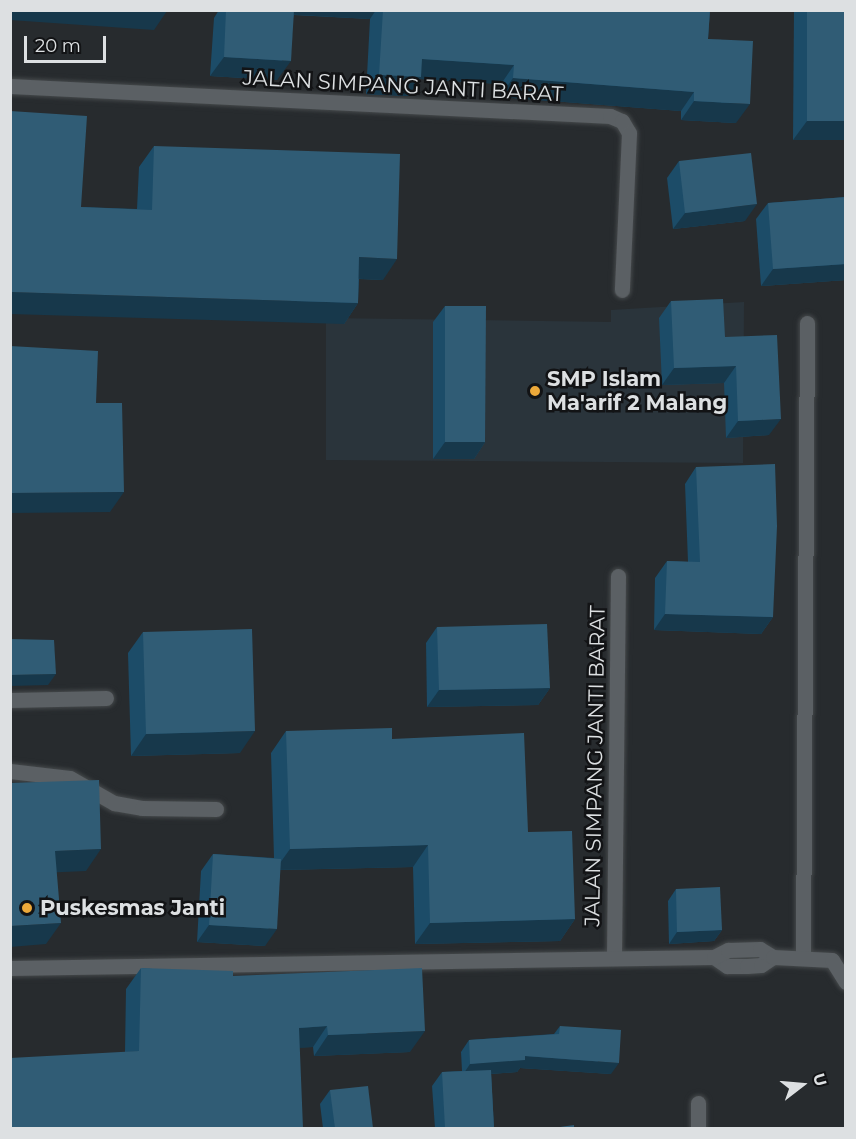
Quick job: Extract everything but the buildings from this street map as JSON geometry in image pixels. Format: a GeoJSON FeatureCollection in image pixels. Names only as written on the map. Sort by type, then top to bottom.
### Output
{"type":"FeatureCollection","features":[{"type":"Feature","properties":{"kind":"street","name":"JALAN SIMPANG JANTI BARAT"},"geometry":{"type":"LineString","coordinates":[[10,86],[610,116],[622,121],[629,134],[622,290]]}},
{"type":"Feature","properties":{"kind":"street"},"geometry":{"type":"LineString","coordinates":[[803,957],[807,323]]}},
{"type":"Feature","properties":{"kind":"street","name":"JALAN SIMPANG JANTI BARAT"},"geometry":{"type":"LineString","coordinates":[[614,957],[618,576]]}},
{"type":"Feature","properties":{"kind":"street"},"geometry":{"type":"LineString","coordinates":[[10,699],[106,698]]}},
{"type":"Feature","properties":{"kind":"street"},"geometry":{"type":"LineString","coordinates":[[10,771],[70,778],[114,803],[142,808],[216,809]]}},
{"type":"Feature","properties":{"kind":"street"},"geometry":{"type":"LineString","coordinates":[[10,968],[714,957],[728,950],[760,949],[773,957],[832,960],[846,982]]}},
{"type":"Feature","properties":{"kind":"street"},"geometry":{"type":"LineString","coordinates":[[698,1103],[698,1128]]}},
{"type":"Feature","properties":{"kind":"shaded area","name":"SMP Islam Ma'arif 2 Malang"},"geometry":{"type":"Polygon","coordinates":[[[744,302],[743,463],[326,460],[326,318],[611,322],[611,310],[744,302]]]}},
{"type":"Feature","properties":{"kind":"place","name":"SMP Islam Ma'arif 2 Malang"},"geometry":{"type":"Point","coordinates":[535,391]}},
{"type":"Feature","properties":{"kind":"place","name":"Puskesmas Janti"},"geometry":{"type":"Point","coordinates":[27,908]}}]}
